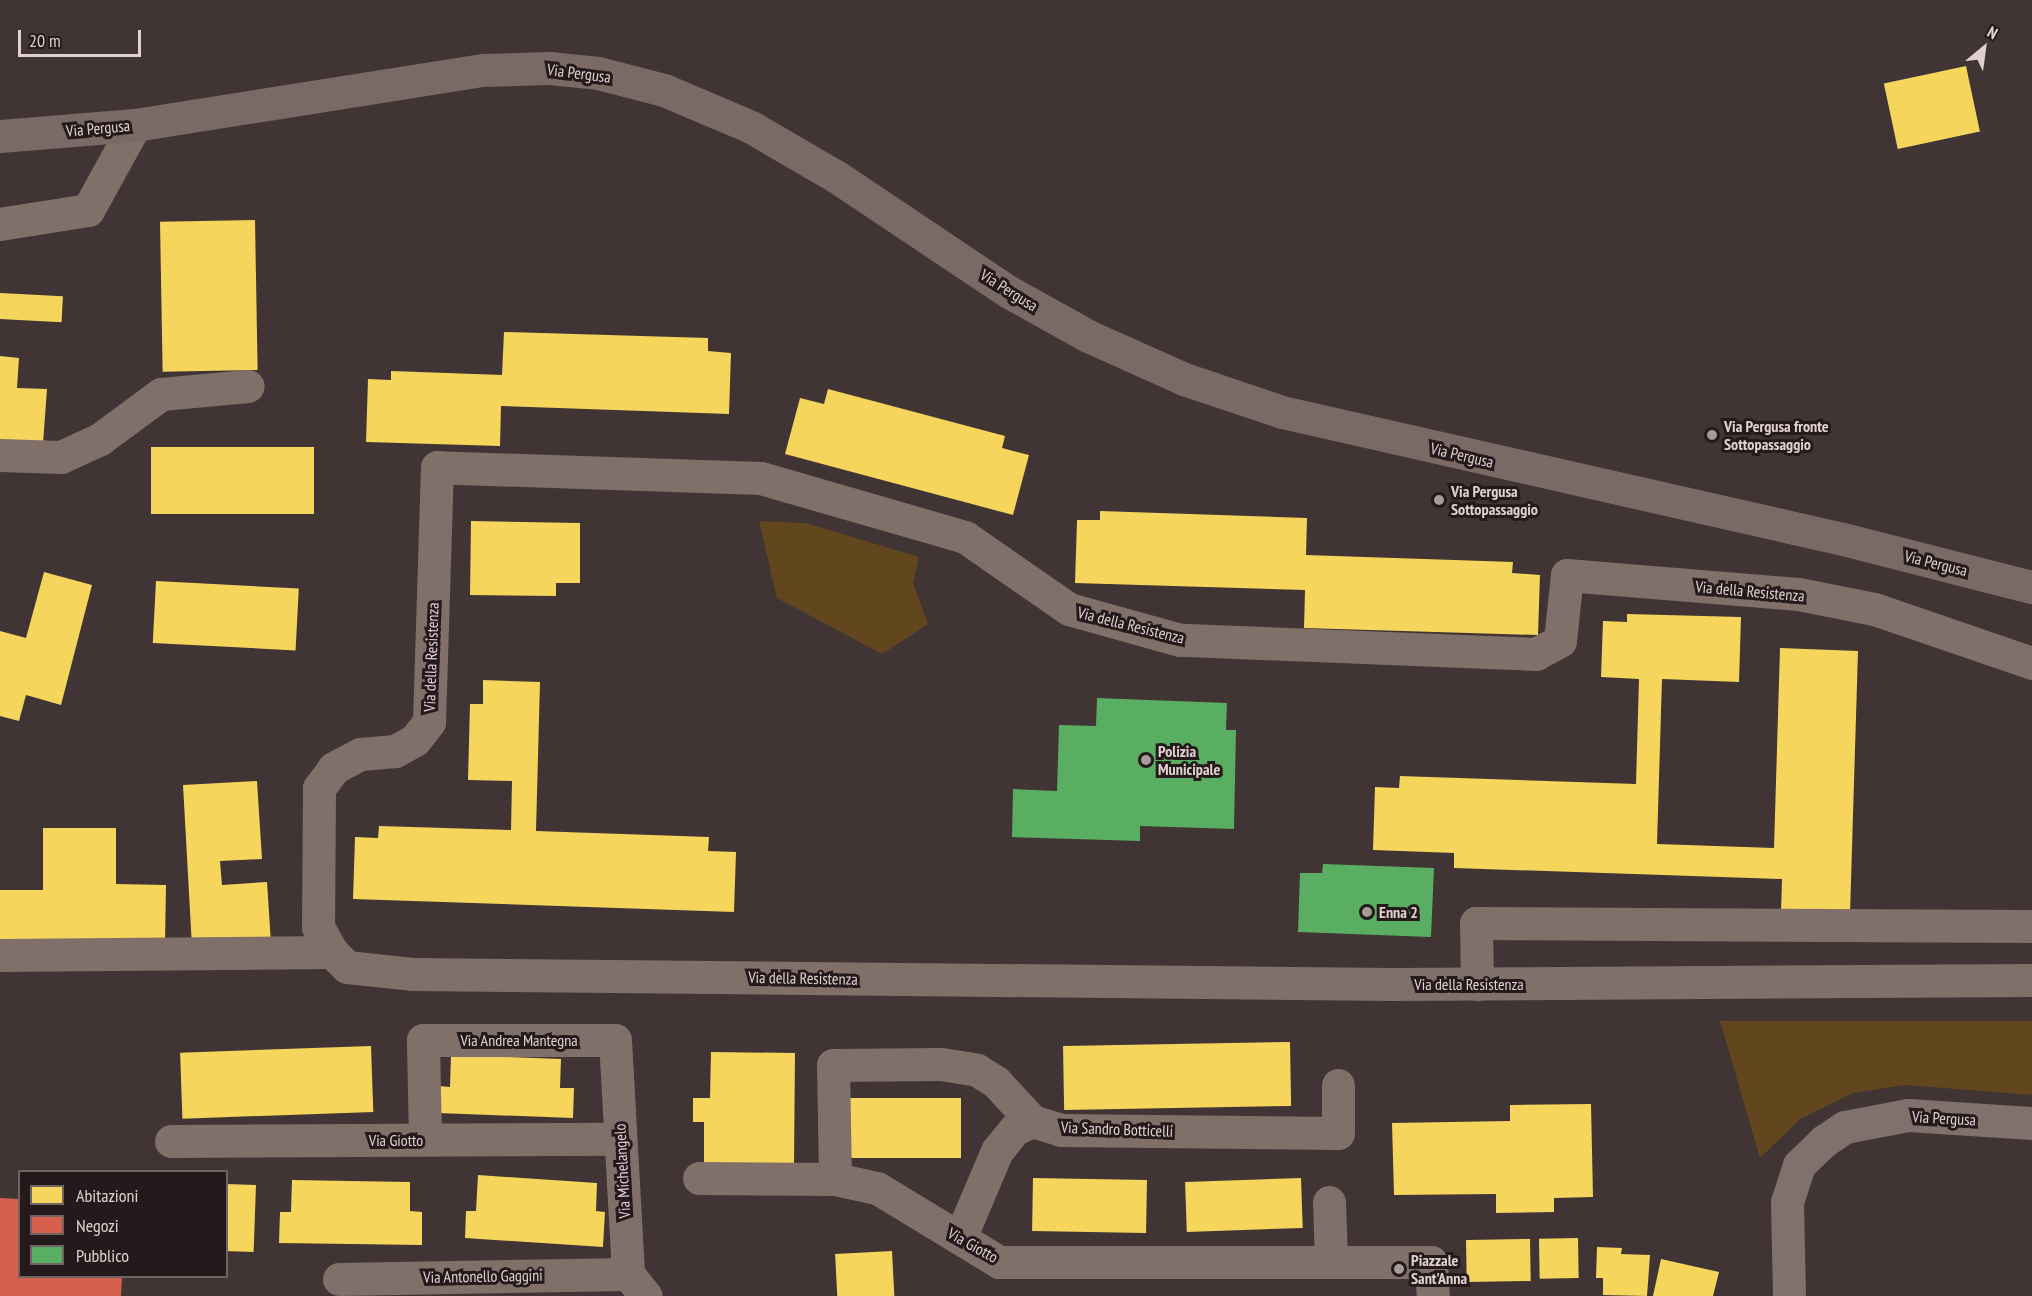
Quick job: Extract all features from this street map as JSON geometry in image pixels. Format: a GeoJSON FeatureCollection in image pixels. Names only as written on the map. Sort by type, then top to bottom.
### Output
{"type":"FeatureCollection","features":[{"type":"Feature","properties":{"kind":"main road","name":"Via Pergusa"},"geometry":{"type":"LineString","coordinates":[[0,136],[135,125],[484,70],[549,68],[598,73],[664,90],[752,127],[837,177],[1009,292],[1088,336],[1184,379],[1282,412],[1843,539],[2032,587]]}},
{"type":"Feature","properties":{"kind":"main road","name":"Via Pergusa"},"geometry":{"type":"LineString","coordinates":[[1783,1287],[1787,1202],[1799,1165],[1845,1127],[1908,1115],[2032,1124]]}},
{"type":"Feature","properties":{"kind":"street"},"geometry":{"type":"LineString","coordinates":[[0,224],[88,210],[135,125]]}},
{"type":"Feature","properties":{"kind":"street"},"geometry":{"type":"LineString","coordinates":[[0,455],[61,458],[100,439],[161,394],[248,386]]}},
{"type":"Feature","properties":{"kind":"street","name":"Via della Resistenza"},"geometry":{"type":"LineString","coordinates":[[2032,663],[1874,609],[1798,594],[1567,575],[1560,641],[1536,654],[1180,640],[1070,609],[965,537],[761,478],[437,467],[429,722],[415,740],[395,751],[360,754],[334,768],[319,788],[318,927],[332,952],[347,967],[412,974],[1477,984],[2032,980]]}},
{"type":"Feature","properties":{"kind":"street"},"geometry":{"type":"LineString","coordinates":[[1477,984],[1476,922],[2032,926]]}},
{"type":"Feature","properties":{"kind":"street"},"geometry":{"type":"LineString","coordinates":[[0,955],[332,952]]}},
{"type":"Feature","properties":{"kind":"street","name":"Via Andrea Mantegna"},"geometry":{"type":"LineString","coordinates":[[425,1139],[423,1040],[615,1040]]}},
{"type":"Feature","properties":{"kind":"street","name":"Via Michelangelo"},"geometry":{"type":"LineString","coordinates":[[615,1040],[620,1139],[637,1285]]}},
{"type":"Feature","properties":{"kind":"street"},"geometry":{"type":"LineString","coordinates":[[835,1179],[833,1065],[941,1064],[976,1070],[996,1082],[1032,1121],[1015,1129],[997,1150],[960,1238]]}},
{"type":"Feature","properties":{"kind":"street","name":"Via Sandro Botticelli"},"geometry":{"type":"LineString","coordinates":[[1032,1121],[1061,1130],[1338,1133],[1338,1085]]}},
{"type":"Feature","properties":{"kind":"street","name":"Via Giotto"},"geometry":{"type":"LineString","coordinates":[[171,1141],[620,1139]]}},
{"type":"Feature","properties":{"kind":"street","name":"Via Giotto"},"geometry":{"type":"LineString","coordinates":[[699,1178],[835,1179],[877,1188],[999,1262],[1331,1260],[1431,1262],[1434,1296]]}},
{"type":"Feature","properties":{"kind":"street"},"geometry":{"type":"LineString","coordinates":[[1329,1202],[1331,1260]]}},
{"type":"Feature","properties":{"kind":"street","name":"Via Antonello Gaggini"},"geometry":{"type":"LineString","coordinates":[[339,1279],[637,1285]]}},
{"type":"Feature","properties":{"kind":"shaded area"},"geometry":{"type":"Polygon","coordinates":[[[759,521],[806,523],[919,557],[913,583],[928,624],[882,654],[777,598],[759,521]]]}},
{"type":"Feature","properties":{"kind":"shaded area"},"geometry":{"type":"Polygon","coordinates":[[[1720,1021],[2032,1021],[2032,1095],[1905,1085],[1853,1093],[1800,1119],[1760,1158],[1720,1021]]]}},
{"type":"Feature","properties":{"kind":"building: Abitazioni"},"geometry":{"type":"Polygon","coordinates":[[[1966,66],[1980,132],[1898,149],[1884,83],[1966,66]]]}},
{"type":"Feature","properties":{"kind":"building: Abitazioni"},"geometry":{"type":"Polygon","coordinates":[[[255,220],[258,370],[163,372],[160,222],[255,220]]]}},
{"type":"Feature","properties":{"kind":"building: Abitazioni"},"geometry":{"type":"Polygon","coordinates":[[[0,293],[63,296],[62,322],[0,319],[0,293]]]}},
{"type":"Feature","properties":{"kind":"building: Abitazioni"},"geometry":{"type":"Polygon","coordinates":[[[504,332],[708,338],[708,351],[731,353],[729,414],[501,406],[500,446],[366,442],[368,379],[391,380],[391,371],[502,375],[504,332]]]}},
{"type":"Feature","properties":{"kind":"building: Abitazioni"},"geometry":{"type":"Polygon","coordinates":[[[0,356],[19,358],[17,388],[47,389],[43,444],[0,441],[0,356]]]}},
{"type":"Feature","properties":{"kind":"building: Abitazioni"},"geometry":{"type":"Polygon","coordinates":[[[828,389],[1005,436],[1002,448],[1029,455],[1013,515],[785,454],[800,398],[824,404],[828,389]]]}},
{"type":"Feature","properties":{"kind":"building: Abitazioni"},"geometry":{"type":"Polygon","coordinates":[[[151,447],[314,447],[314,514],[151,514],[151,447]]]}},
{"type":"Feature","properties":{"kind":"building: Abitazioni"},"geometry":{"type":"Polygon","coordinates":[[[1100,511],[1307,518],[1306,555],[1513,562],[1512,573],[1540,575],[1538,635],[1304,628],[1305,590],[1075,583],[1077,520],[1100,520],[1100,511]]]}},
{"type":"Feature","properties":{"kind":"building: Abitazioni"},"geometry":{"type":"Polygon","coordinates":[[[471,521],[580,523],[580,583],[556,583],[556,596],[470,595],[471,521]]]}},
{"type":"Feature","properties":{"kind":"building: Abitazioni"},"geometry":{"type":"Polygon","coordinates":[[[44,572],[92,585],[61,705],[26,695],[19,721],[0,716],[0,631],[26,638],[44,572]]]}},
{"type":"Feature","properties":{"kind":"building: Abitazioni"},"geometry":{"type":"Polygon","coordinates":[[[156,581],[299,588],[296,650],[153,643],[156,581]]]}},
{"type":"Feature","properties":{"kind":"building: Abitazioni"},"geometry":{"type":"Polygon","coordinates":[[[1627,614],[1741,617],[1739,682],[1662,679],[1657,844],[1774,848],[1780,648],[1858,651],[1850,914],[1781,912],[1782,879],[1454,868],[1454,853],[1373,850],[1375,787],[1399,788],[1400,776],[1636,784],[1639,679],[1601,677],[1603,621],[1627,622],[1627,614]]]}},
{"type":"Feature","properties":{"kind":"building: Abitazioni"},"geometry":{"type":"Polygon","coordinates":[[[483,680],[540,682],[536,831],[709,837],[708,851],[736,852],[734,912],[353,899],[355,837],[378,838],[379,826],[511,830],[512,781],[468,780],[470,704],[483,704],[483,680]]]}},
{"type":"Feature","properties":{"kind":"building: Abitazioni"},"geometry":{"type":"Polygon","coordinates":[[[257,781],[262,859],[220,861],[222,885],[267,882],[271,943],[192,947],[183,785],[257,781]]]}},
{"type":"Feature","properties":{"kind":"building: Abitazioni"},"geometry":{"type":"Polygon","coordinates":[[[43,828],[116,828],[116,884],[166,885],[165,945],[0,945],[0,890],[43,890],[43,828]]]}},
{"type":"Feature","properties":{"kind":"building: Abitazioni"},"geometry":{"type":"Polygon","coordinates":[[[1290,1042],[1291,1106],[1064,1110],[1063,1046],[1290,1042]]]}},
{"type":"Feature","properties":{"kind":"building: Abitazioni"},"geometry":{"type":"Polygon","coordinates":[[[371,1046],[373,1112],[182,1119],[180,1053],[371,1046]]]}},
{"type":"Feature","properties":{"kind":"building: Abitazioni"},"geometry":{"type":"Polygon","coordinates":[[[711,1052],[795,1053],[794,1164],[704,1163],[704,1122],[693,1122],[693,1098],[710,1098],[711,1052]]]}},
{"type":"Feature","properties":{"kind":"building: Abitazioni"},"geometry":{"type":"Polygon","coordinates":[[[451,1055],[561,1059],[560,1088],[574,1088],[573,1118],[438,1113],[439,1086],[450,1087],[451,1055]]]}},
{"type":"Feature","properties":{"kind":"building: Abitazioni"},"geometry":{"type":"Polygon","coordinates":[[[847,1098],[961,1098],[961,1158],[847,1158],[847,1098]]]}},
{"type":"Feature","properties":{"kind":"building: Abitazioni"},"geometry":{"type":"Polygon","coordinates":[[[1591,1104],[1593,1197],[1554,1198],[1554,1212],[1496,1213],[1496,1194],[1394,1195],[1392,1123],[1510,1121],[1510,1105],[1591,1104]]]}},
{"type":"Feature","properties":{"kind":"building: Abitazioni"},"geometry":{"type":"Polygon","coordinates":[[[478,1175],[597,1183],[596,1211],[605,1212],[603,1247],[465,1238],[466,1211],[476,1211],[478,1175]]]}},
{"type":"Feature","properties":{"kind":"building: Abitazioni"},"geometry":{"type":"Polygon","coordinates":[[[1033,1178],[1147,1180],[1146,1233],[1032,1231],[1033,1178]]]}},
{"type":"Feature","properties":{"kind":"building: Abitazioni"},"geometry":{"type":"Polygon","coordinates":[[[1301,1178],[1303,1228],[1187,1232],[1185,1182],[1301,1178]]]}},
{"type":"Feature","properties":{"kind":"building: Abitazioni"},"geometry":{"type":"Polygon","coordinates":[[[292,1180],[410,1182],[410,1211],[422,1212],[422,1245],[279,1243],[280,1212],[291,1212],[292,1180]]]}},
{"type":"Feature","properties":{"kind":"building: Abitazioni"},"geometry":{"type":"Polygon","coordinates":[[[228,1184],[256,1185],[254,1252],[228,1251],[228,1184]]]}},
{"type":"Feature","properties":{"kind":"building: Abitazioni"},"geometry":{"type":"Polygon","coordinates":[[[1578,1238],[1579,1278],[1540,1279],[1539,1239],[1578,1238]]]}},
{"type":"Feature","properties":{"kind":"building: Abitazioni"},"geometry":{"type":"Polygon","coordinates":[[[1530,1239],[1531,1281],[1467,1282],[1466,1240],[1530,1239]]]}},
{"type":"Feature","properties":{"kind":"building: Abitazioni"},"geometry":{"type":"Polygon","coordinates":[[[1597,1247],[1622,1248],[1621,1254],[1650,1255],[1647,1296],[1603,1295],[1603,1278],[1596,1278],[1597,1247]]]}},
{"type":"Feature","properties":{"kind":"building: Abitazioni"},"geometry":{"type":"Polygon","coordinates":[[[892,1251],[894,1296],[837,1296],[835,1254],[892,1251]]]}},
{"type":"Feature","properties":{"kind":"building: Abitazioni"},"geometry":{"type":"Polygon","coordinates":[[[1661,1259],[1719,1272],[1713,1296],[1653,1296],[1661,1259]]]}},
{"type":"Feature","properties":{"kind":"building: Negozi"},"geometry":{"type":"Polygon","coordinates":[[[0,1198],[18,1199],[18,1278],[122,1278],[121,1296],[0,1296],[0,1198]]]}},
{"type":"Feature","properties":{"kind":"building: Pubblico","name":"Polizia Municipale"},"geometry":{"type":"Polygon","coordinates":[[[1097,698],[1227,703],[1226,730],[1236,730],[1234,829],[1140,826],[1140,841],[1012,837],[1013,789],[1057,791],[1059,725],[1096,726],[1097,698]]]}},
{"type":"Feature","properties":{"kind":"building: Pubblico"},"geometry":{"type":"Polygon","coordinates":[[[1323,864],[1434,868],[1431,937],[1298,932],[1300,873],[1322,873],[1323,864]]]}},
{"type":"Feature","properties":{"kind":"place","name":"Via Pergusa fronte Sottopassaggio"},"geometry":{"type":"Point","coordinates":[1712,435]}},
{"type":"Feature","properties":{"kind":"place","name":"Via Pergusa Sottopassaggio"},"geometry":{"type":"Point","coordinates":[1439,500]}},
{"type":"Feature","properties":{"kind":"place","name":"Polizia Municipale"},"geometry":{"type":"Point","coordinates":[1146,760]}},
{"type":"Feature","properties":{"kind":"place","name":"Enna 2"},"geometry":{"type":"Point","coordinates":[1367,912]}},
{"type":"Feature","properties":{"kind":"place","name":"Piazzale Sant'Anna"},"geometry":{"type":"Point","coordinates":[1399,1269]}}]}
